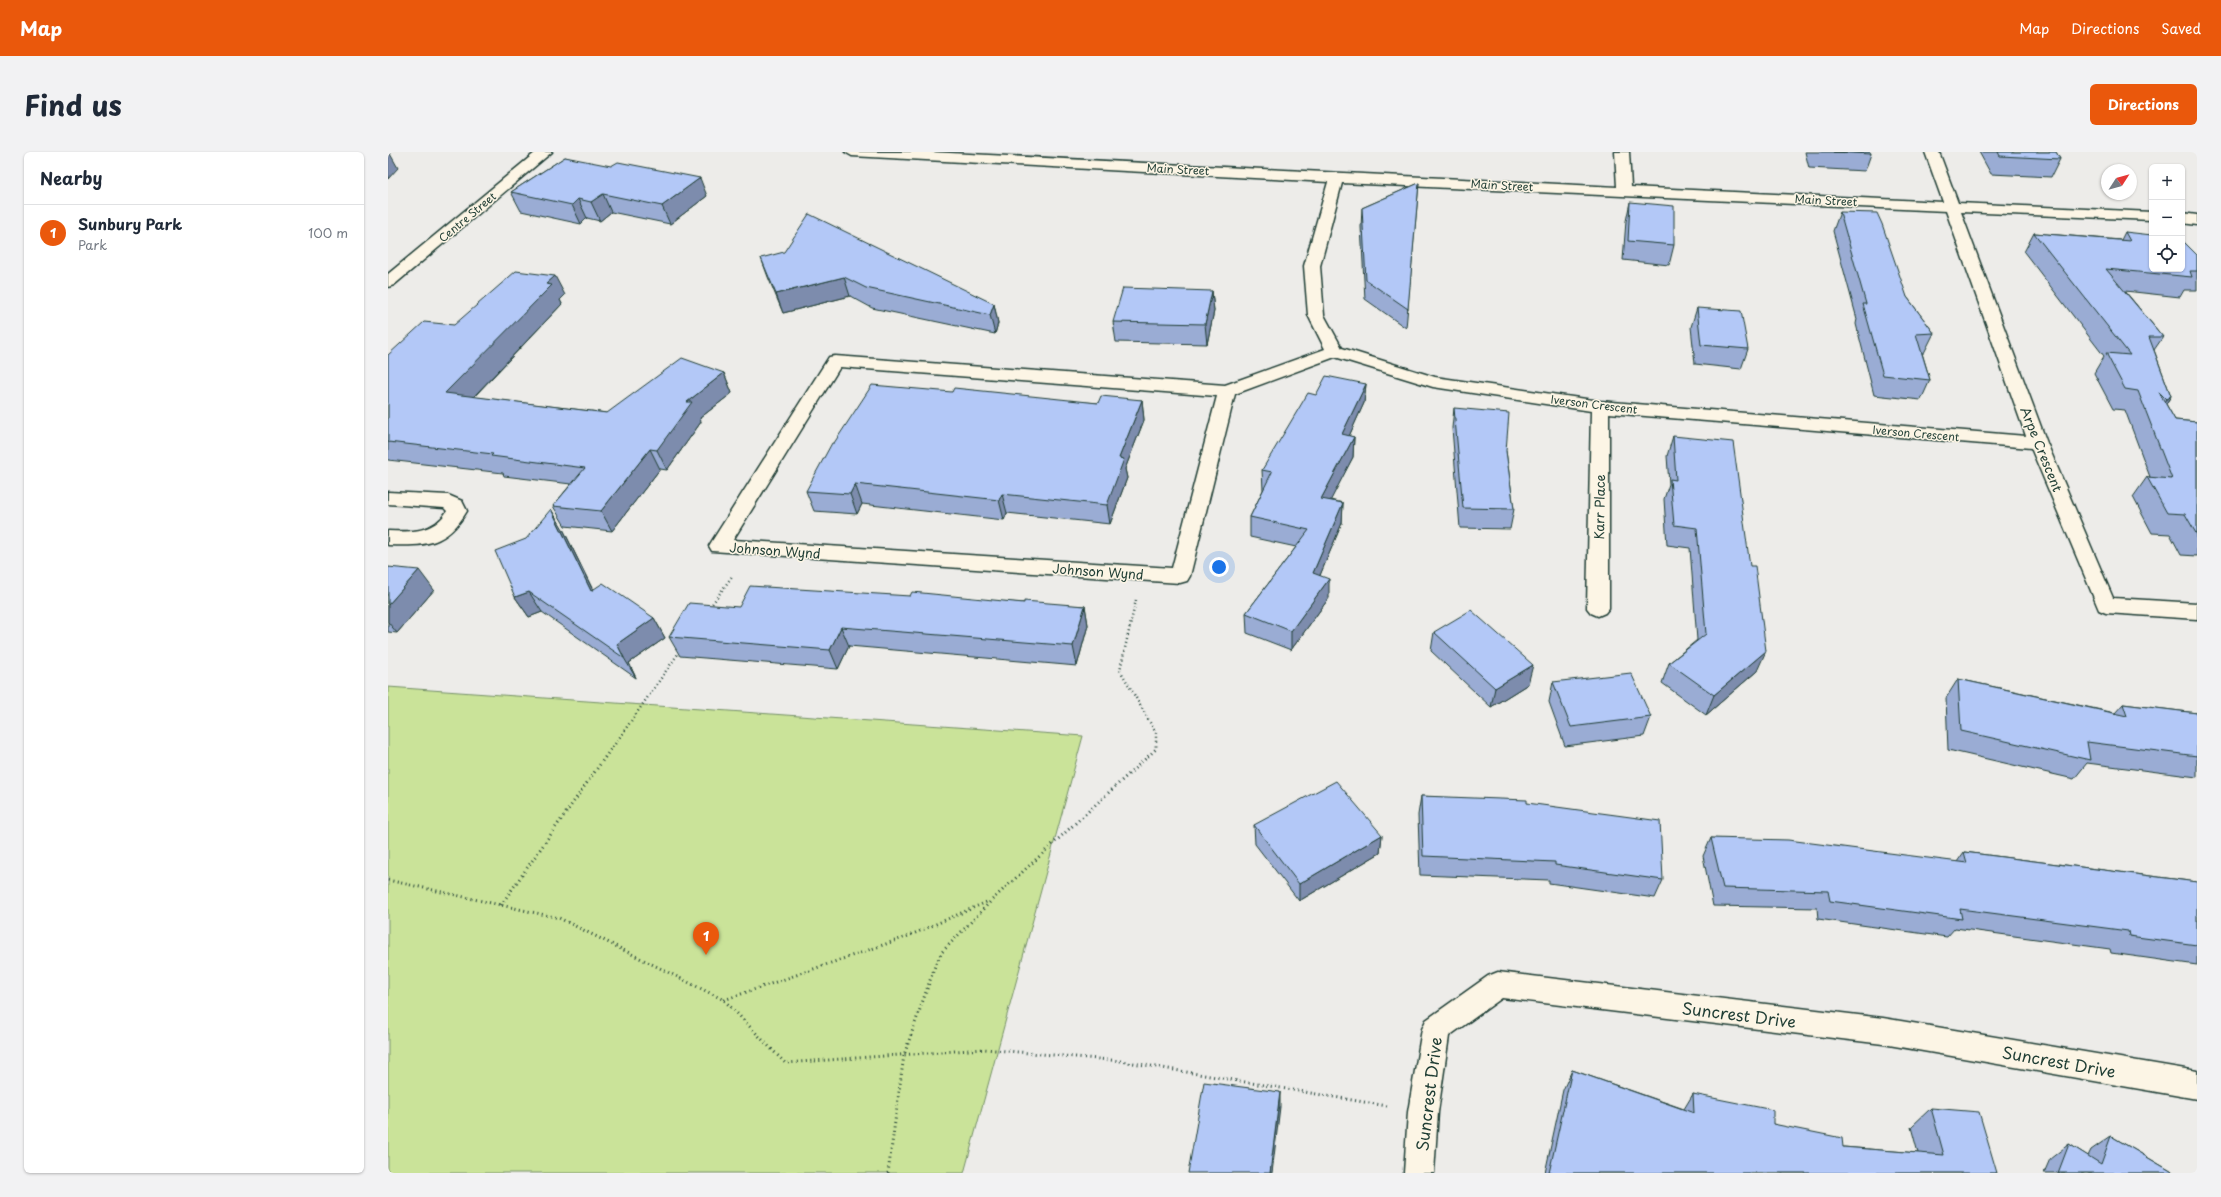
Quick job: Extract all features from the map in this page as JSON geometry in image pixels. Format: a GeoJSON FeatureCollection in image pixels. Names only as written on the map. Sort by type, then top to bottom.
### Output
{"type":"FeatureCollection","features":[{"type":"Feature","properties":{"kind":"street","name":"Centre Street"},"geometry":{"type":"LineString","coordinates":[[388,282],[545,152]]}},
{"type":"Feature","properties":{"kind":"street","name":"Main Street"},"geometry":{"type":"LineString","coordinates":[[852,152],[1336,178],[2149,216]]}},
{"type":"Feature","properties":{"kind":"street"},"geometry":{"type":"LineString","coordinates":[[1622,152],[1624,191]]}},
{"type":"Feature","properties":{"kind":"street","name":"Arpe Crescent"},"geometry":{"type":"LineString","coordinates":[[1932,152],[2038,443],[2106,606],[2197,611]]}},
{"type":"Feature","properties":{"kind":"street"},"geometry":{"type":"LineString","coordinates":[[1335,351],[1316,315],[1312,266],[1336,178]]}},
{"type":"Feature","properties":{"kind":"street"},"geometry":{"type":"LineString","coordinates":[[2185,218],[2197,220]]}},
{"type":"Feature","properties":{"kind":"street","name":"Johnson Wynd"},"geometry":{"type":"LineString","coordinates":[[1227,391],[1180,576],[718,546],[835,361],[1227,391],[1335,351]]}},
{"type":"Feature","properties":{"kind":"street","name":"Iverson Crescent"},"geometry":{"type":"LineString","coordinates":[[1335,351],[1433,382],[1600,407],[2038,443]]}},
{"type":"Feature","properties":{"kind":"street","name":"Karr Place"},"geometry":{"type":"LineString","coordinates":[[1598,608],[1600,407]]}},
{"type":"Feature","properties":{"kind":"street"},"geometry":{"type":"LineString","coordinates":[[388,498],[448,502],[455,506],[457,511],[452,522],[439,532],[415,539],[388,538]]}},
{"type":"Feature","properties":{"kind":"street","name":"Suncrest Drive"},"geometry":{"type":"LineString","coordinates":[[1419,1173],[1423,1112],[1436,1029],[1498,985],[1883,1031],[2197,1085]]}},
{"type":"Feature","properties":{"kind":"path"},"geometry":{"type":"LineString","coordinates":[[709,609],[733,575]]}},
{"type":"Feature","properties":{"kind":"path"},"geometry":{"type":"LineString","coordinates":[[888,1173],[904,1055],[935,966],[942,952],[992,900],[1156,750],[1156,733],[1120,670],[1137,598]]}},
{"type":"Feature","properties":{"kind":"path"},"geometry":{"type":"LineString","coordinates":[[501,905],[683,645]]}},
{"type":"Feature","properties":{"kind":"path"},"geometry":{"type":"LineString","coordinates":[[388,880],[559,918],[724,1000],[785,1063],[984,1049],[1121,1061],[1389,1106]]}},
{"type":"Feature","properties":{"kind":"path"},"geometry":{"type":"LineString","coordinates":[[724,1000],[906,937],[992,900]]}},
{"type":"Feature","properties":{"kind":"green space"},"geometry":{"type":"Polygon","coordinates":[[[388,687],[1083,736],[964,1173],[388,1173],[388,687]]]}},
{"type":"Feature","properties":{"kind":"building"},"geometry":{"type":"Polygon","coordinates":[[[1833,152],[1870,152],[1871,154],[1833,152]]]}},
{"type":"Feature","properties":{"kind":"building"},"geometry":{"type":"Polygon","coordinates":[[[1998,152],[2056,152],[2060,159],[2000,156],[1998,152]]]}},
{"type":"Feature","properties":{"kind":"building"},"geometry":{"type":"Polygon","coordinates":[[[565,157],[611,166],[618,162],[700,178],[662,206],[603,194],[591,202],[578,199],[572,205],[511,192],[565,157]]]}},
{"type":"Feature","properties":{"kind":"building"},"geometry":{"type":"Polygon","coordinates":[[[1419,183],[1408,309],[1366,280],[1362,208],[1419,183]]]}},
{"type":"Feature","properties":{"kind":"building"},"geometry":{"type":"Polygon","coordinates":[[[1630,202],[1674,206],[1674,245],[1628,241],[1630,202]]]}},
{"type":"Feature","properties":{"kind":"building"},"geometry":{"type":"Polygon","coordinates":[[[1840,212],[1877,213],[1907,297],[1934,333],[1916,334],[1930,380],[1883,375],[1863,304],[1866,304],[1840,212]]]}},
{"type":"Feature","properties":{"kind":"building"},"geometry":{"type":"Polygon","coordinates":[[[809,214],[994,304],[990,315],[866,288],[844,277],[776,294],[761,258],[784,252],[809,214]]]}},
{"type":"Feature","properties":{"kind":"building"},"geometry":{"type":"Polygon","coordinates":[[[2125,232],[2149,235],[2149,272],[2185,272],[2185,243],[2197,255],[2197,271],[2190,271],[2192,277],[2106,269],[2163,337],[2149,337],[2171,396],[2166,399],[2159,392],[2175,420],[2197,422],[2197,535],[2185,514],[2167,513],[2147,477],[2172,479],[2138,391],[2125,389],[2106,353],[2130,355],[2034,233],[2130,241],[2125,232]]]}},
{"type":"Feature","properties":{"kind":"building"},"geometry":{"type":"Polygon","coordinates":[[[516,271],[555,276],[546,284],[552,285],[445,393],[607,413],[682,358],[724,373],[687,402],[692,402],[657,450],[650,449],[601,511],[553,506],[585,468],[491,456],[493,454],[388,442],[388,355],[424,322],[454,325],[516,271]]]}},
{"type":"Feature","properties":{"kind":"building"},"geometry":{"type":"Polygon","coordinates":[[[1123,288],[1212,291],[1205,324],[1113,322],[1123,288]]]}},
{"type":"Feature","properties":{"kind":"building"},"geometry":{"type":"Polygon","coordinates":[[[1697,308],[1741,311],[1748,349],[1701,345],[1697,308]]]}},
{"type":"Feature","properties":{"kind":"building"},"geometry":{"type":"Polygon","coordinates":[[[1326,376],[1366,384],[1342,434],[1354,437],[1321,499],[1343,503],[1313,573],[1329,579],[1291,631],[1246,613],[1309,530],[1250,517],[1272,472],[1262,470],[1308,393],[1316,395],[1326,376]]]}},
{"type":"Feature","properties":{"kind":"building"},"geometry":{"type":"Polygon","coordinates":[[[872,385],[952,392],[954,388],[1098,403],[1101,396],[1142,400],[1119,458],[1124,459],[1107,505],[1002,494],[999,500],[855,484],[850,494],[806,491],[832,443],[834,443],[872,385]]]}},
{"type":"Feature","properties":{"kind":"building"},"geometry":{"type":"Polygon","coordinates":[[[1454,408],[1509,413],[1506,451],[1514,509],[1463,508],[1454,408]]]}},
{"type":"Feature","properties":{"kind":"building"},"geometry":{"type":"Polygon","coordinates":[[[1673,436],[1733,442],[1750,566],[1755,566],[1766,651],[1714,695],[1669,663],[1706,634],[1697,528],[1674,525],[1670,479],[1676,480],[1673,436]]]}},
{"type":"Feature","properties":{"kind":"building"},"geometry":{"type":"Polygon","coordinates":[[[551,509],[591,591],[603,583],[654,618],[617,644],[624,658],[529,592],[515,597],[495,551],[526,539],[551,509]]]}},
{"type":"Feature","properties":{"kind":"building"},"geometry":{"type":"Polygon","coordinates":[[[388,567],[419,570],[388,605],[388,567]]]}},
{"type":"Feature","properties":{"kind":"building"},"geometry":{"type":"Polygon","coordinates":[[[750,586],[910,596],[912,592],[1024,603],[1024,601],[1085,606],[1073,646],[841,627],[830,650],[669,637],[689,603],[739,607],[750,586]]]}},
{"type":"Feature","properties":{"kind":"building"},"geometry":{"type":"Polygon","coordinates":[[[1471,610],[1533,665],[1495,688],[1434,632],[1471,610]]]}},
{"type":"Feature","properties":{"kind":"building"},"geometry":{"type":"Polygon","coordinates":[[[1631,673],[1651,717],[1571,727],[1553,682],[1631,673]]]}},
{"type":"Feature","properties":{"kind":"building"},"geometry":{"type":"Polygon","coordinates":[[[1958,679],[2127,716],[2123,704],[2197,713],[2197,756],[2087,742],[2090,760],[1961,731],[1958,679]]]}},
{"type":"Feature","properties":{"kind":"building"},"geometry":{"type":"Polygon","coordinates":[[[1336,781],[1382,835],[1299,884],[1254,825],[1336,781]]]}},
{"type":"Feature","properties":{"kind":"building"},"geometry":{"type":"Polygon","coordinates":[[[1421,796],[1527,800],[1527,803],[1660,821],[1663,880],[1555,865],[1555,862],[1423,856],[1421,796]]]}},
{"type":"Feature","properties":{"kind":"building"},"geometry":{"type":"Polygon","coordinates":[[[1711,838],[1788,840],[1967,863],[1964,852],[2197,882],[2197,945],[2129,936],[2128,931],[1960,909],[1962,919],[1830,901],[1828,891],[1723,888],[1711,838]]]}},
{"type":"Feature","properties":{"kind":"building"},"geometry":{"type":"Polygon","coordinates":[[[1572,1070],[1694,1113],[1693,1094],[1773,1110],[1773,1124],[1842,1138],[1843,1147],[1944,1155],[1931,1108],[1979,1112],[1997,1173],[1549,1173],[1572,1070]]]}},
{"type":"Feature","properties":{"kind":"building"},"geometry":{"type":"Polygon","coordinates":[[[1204,1082],[1280,1092],[1270,1173],[1188,1173],[1204,1082]]]}},
{"type":"Feature","properties":{"kind":"building"},"geometry":{"type":"Polygon","coordinates":[[[2111,1136],[2174,1173],[2058,1173],[2069,1144],[2101,1164],[2111,1136]]]}},
{"type":"Feature","properties":{"kind":"place","name":"Sunbury Park"},"geometry":{"type":"Point","coordinates":[706,955]}}]}
